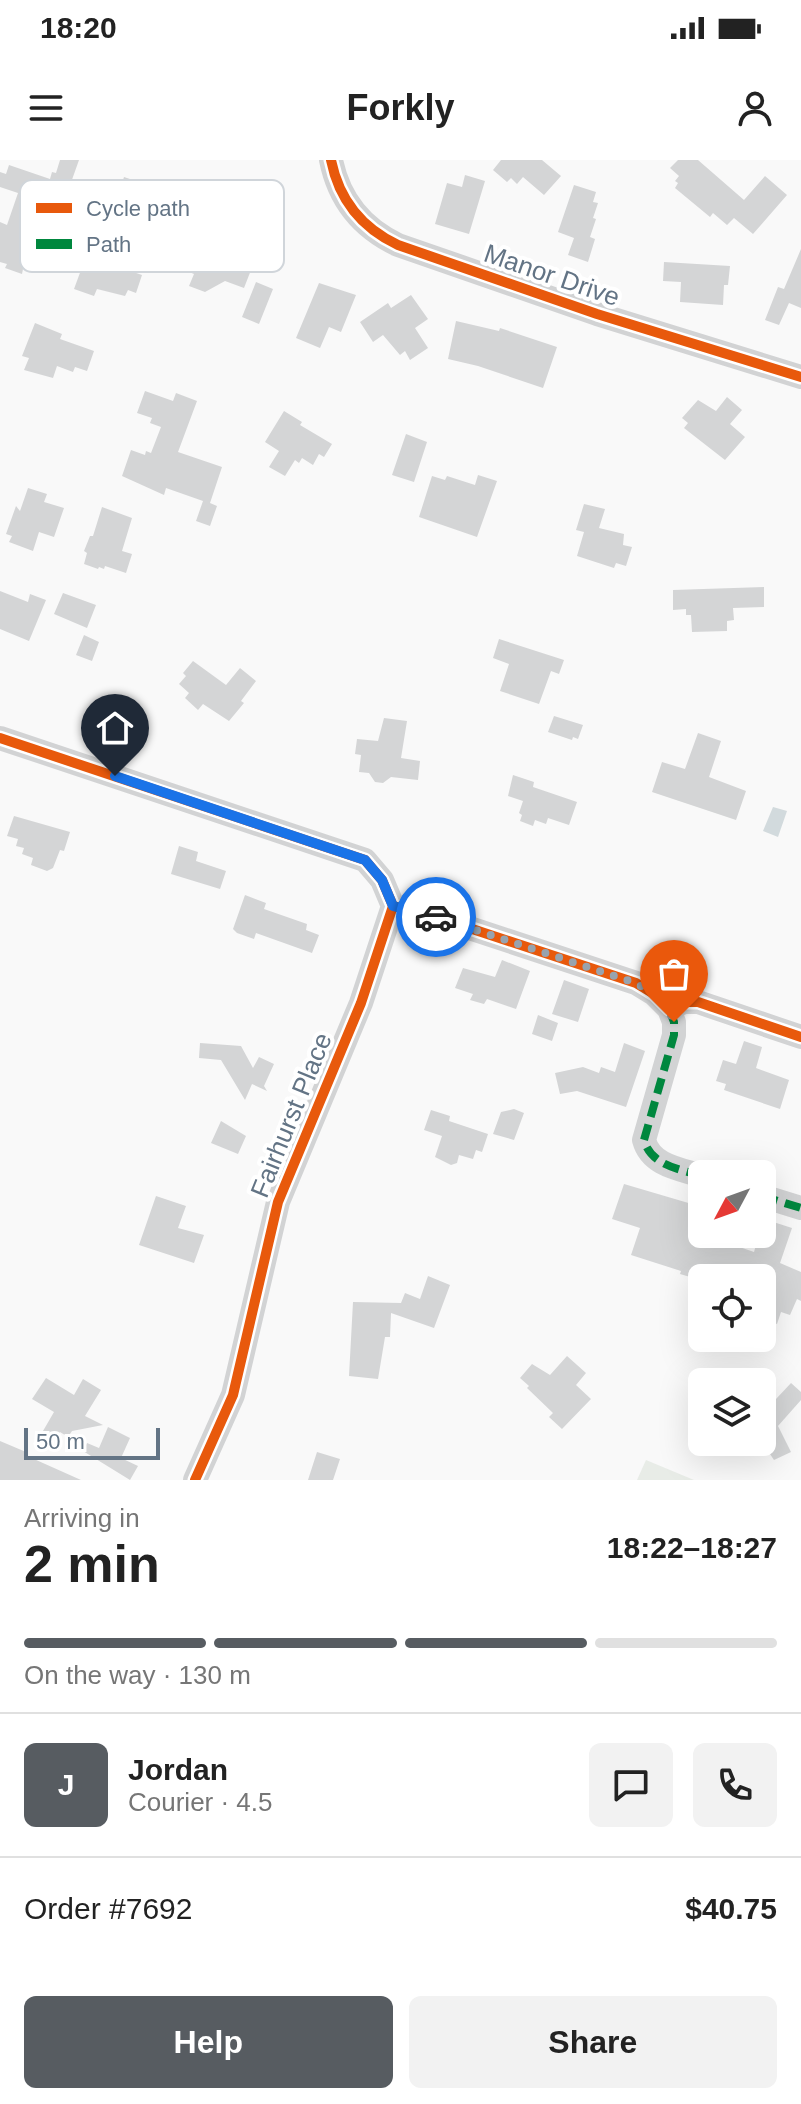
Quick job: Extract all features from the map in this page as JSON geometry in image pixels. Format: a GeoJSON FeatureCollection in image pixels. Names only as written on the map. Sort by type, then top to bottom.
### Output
{"type":"FeatureCollection","features":[{"type":"Feature","properties":{"kind":"street","name":"Manor Drive"},"geometry":{"type":"LineString","coordinates":[[331,160],[339,188],[350,209],[371,230],[398,245],[605,317],[801,377]]}},
{"type":"Feature","properties":{"kind":"street"},"geometry":{"type":"LineString","coordinates":[[0,738],[365,860],[382,880],[393,906],[427,914],[636,983],[654,994],[669,1009],[674,1022],[674,1035],[644,1140],[652,1156],[660,1162],[688,1171]]}},
{"type":"Feature","properties":{"kind":"street","name":"Fairhurst Place"},"geometry":{"type":"LineString","coordinates":[[195,1480],[233,1395],[278,1202],[361,1003],[393,906]]}},
{"type":"Feature","properties":{"kind":"street"},"geometry":{"type":"LineString","coordinates":[[669,1009],[684,1002],[698,1002],[801,1037]]}},
{"type":"Feature","properties":{"kind":"street"},"geometry":{"type":"LineString","coordinates":[[776,1200],[801,1208]]}},
{"type":"Feature","properties":{"kind":"shaded area"},"geometry":{"type":"Polygon","coordinates":[[[773,807],[787,811],[778,837],[763,831],[773,807]]]}},
{"type":"Feature","properties":{"kind":"shaded area"},"geometry":{"type":"Polygon","coordinates":[[[646,1460],[694,1480],[637,1480],[646,1460]]]}},
{"type":"Feature","properties":{"kind":"building"},"geometry":{"type":"Polygon","coordinates":[[[60,160],[79,160],[72,180],[20,180],[22,274],[5,268],[7,264],[0,262],[0,222],[7,225],[18,193],[0,187],[0,172],[6,174],[9,165],[50,179],[52,172],[56,173],[60,160]]]}},
{"type":"Feature","properties":{"kind":"building"},"geometry":{"type":"Polygon","coordinates":[[[501,160],[542,160],[561,176],[544,195],[523,177],[517,184],[511,178],[507,182],[493,170],[501,160]]]}},
{"type":"Feature","properties":{"kind":"building"},"geometry":{"type":"Polygon","coordinates":[[[678,160],[698,160],[744,200],[765,176],[787,195],[753,234],[734,218],[727,225],[713,213],[710,217],[675,188],[679,176],[670,168],[678,160]]]}},
{"type":"Feature","properties":{"kind":"building"},"geometry":{"type":"Polygon","coordinates":[[[465,175],[485,181],[469,234],[435,224],[447,183],[462,187],[465,175]]]}},
{"type":"Feature","properties":{"kind":"building"},"geometry":{"type":"Polygon","coordinates":[[[574,185],[596,192],[593,202],[598,203],[590,237],[595,239],[588,262],[568,255],[574,238],[558,232],[574,185]]]}},
{"type":"Feature","properties":{"kind":"building"},"geometry":{"type":"Polygon","coordinates":[[[801,249],[801,308],[789,303],[779,325],[765,320],[778,287],[784,289],[801,249]]]}},
{"type":"Feature","properties":{"kind":"building"},"geometry":{"type":"Polygon","coordinates":[[[664,262],[730,266],[728,285],[724,285],[723,305],[680,302],[681,282],[663,281],[664,262]]]}},
{"type":"Feature","properties":{"kind":"building"},"geometry":{"type":"Polygon","coordinates":[[[80,272],[133,272],[142,275],[136,293],[128,290],[125,296],[97,289],[94,296],[74,289],[80,272]]]}},
{"type":"Feature","properties":{"kind":"building"},"geometry":{"type":"Polygon","coordinates":[[[189,272],[250,272],[244,288],[225,281],[205,292],[189,286],[194,274],[189,272]]]}},
{"type":"Feature","properties":{"kind":"building"},"geometry":{"type":"Polygon","coordinates":[[[256,282],[273,289],[259,324],[242,317],[256,282]]]}},
{"type":"Feature","properties":{"kind":"building"},"geometry":{"type":"Polygon","coordinates":[[[319,283],[356,295],[341,332],[329,327],[320,348],[296,338],[319,283]]]}},
{"type":"Feature","properties":{"kind":"building"},"geometry":{"type":"Polygon","coordinates":[[[411,295],[428,319],[415,328],[428,348],[410,360],[405,351],[400,355],[383,335],[373,342],[360,322],[388,303],[391,308],[411,295]]]}},
{"type":"Feature","properties":{"kind":"building"},"geometry":{"type":"Polygon","coordinates":[[[456,321],[499,331],[500,328],[557,347],[543,388],[448,359],[456,321]]]}},
{"type":"Feature","properties":{"kind":"building"},"geometry":{"type":"Polygon","coordinates":[[[35,323],[62,334],[60,339],[94,351],[87,371],[75,367],[73,372],[57,366],[53,378],[24,370],[29,358],[22,356],[35,323]]]}},
{"type":"Feature","properties":{"kind":"building"},"geometry":{"type":"Polygon","coordinates":[[[145,391],[173,401],[176,393],[197,401],[178,452],[222,467],[210,503],[217,506],[210,526],[196,521],[203,501],[166,488],[164,495],[122,476],[131,450],[145,455],[146,451],[151,453],[161,427],[150,423],[152,418],[137,413],[145,391]]]}},
{"type":"Feature","properties":{"kind":"building"},"geometry":{"type":"Polygon","coordinates":[[[727,397],[742,410],[730,424],[745,437],[725,460],[684,428],[688,423],[682,418],[698,400],[716,411],[727,397]]]}},
{"type":"Feature","properties":{"kind":"building"},"geometry":{"type":"Polygon","coordinates":[[[284,411],[302,422],[300,425],[332,444],[324,457],[319,454],[313,465],[302,458],[299,463],[295,460],[285,476],[269,467],[279,451],[265,442],[284,411]]]}},
{"type":"Feature","properties":{"kind":"building"},"geometry":{"type":"Polygon","coordinates":[[[406,434],[427,442],[414,482],[392,475],[406,434]]]}},
{"type":"Feature","properties":{"kind":"building"},"geometry":{"type":"Polygon","coordinates":[[[478,475],[497,481],[477,537],[419,517],[432,476],[445,480],[447,476],[475,485],[478,475]]]}},
{"type":"Feature","properties":{"kind":"building"},"geometry":{"type":"Polygon","coordinates":[[[28,488],[47,494],[44,502],[64,508],[54,537],[39,532],[33,551],[9,542],[12,536],[6,534],[16,506],[20,511],[28,488]]]}},
{"type":"Feature","properties":{"kind":"building"},"geometry":{"type":"Polygon","coordinates":[[[584,504],[605,509],[599,528],[624,534],[623,545],[632,547],[626,566],[616,563],[614,568],[577,556],[584,532],[576,530],[584,504]]]}},
{"type":"Feature","properties":{"kind":"building"},"geometry":{"type":"Polygon","coordinates":[[[102,507],[132,518],[122,551],[132,554],[126,573],[105,566],[98,569],[84,564],[87,553],[84,551],[90,536],[93,536],[102,507]]]}},
{"type":"Feature","properties":{"kind":"building"},"geometry":{"type":"Polygon","coordinates":[[[764,587],[764,607],[733,608],[734,620],[727,621],[727,631],[692,632],[691,615],[686,615],[686,609],[673,610],[673,590],[764,587]]]}},
{"type":"Feature","properties":{"kind":"building"},"geometry":{"type":"Polygon","coordinates":[[[0,591],[28,602],[30,594],[46,600],[29,641],[0,629],[0,591]]]}},
{"type":"Feature","properties":{"kind":"building"},"geometry":{"type":"Polygon","coordinates":[[[63,593],[96,605],[87,628],[54,614],[63,593]]]}},
{"type":"Feature","properties":{"kind":"building"},"geometry":{"type":"Polygon","coordinates":[[[84,635],[99,642],[92,661],[76,655],[84,635]]]}},
{"type":"Feature","properties":{"kind":"building"},"geometry":{"type":"Polygon","coordinates":[[[499,639],[564,660],[559,674],[551,671],[539,704],[500,691],[509,664],[493,658],[499,639]]]}},
{"type":"Feature","properties":{"kind":"building"},"geometry":{"type":"Polygon","coordinates":[[[193,661],[226,685],[240,668],[256,681],[229,721],[203,704],[198,710],[185,698],[189,693],[179,684],[193,661]]]}},
{"type":"Feature","properties":{"kind":"building"},"geometry":{"type":"Polygon","coordinates":[[[554,716],[583,725],[578,739],[548,732],[554,716]]]}},
{"type":"Feature","properties":{"kind":"building"},"geometry":{"type":"Polygon","coordinates":[[[384,718],[407,721],[401,758],[420,761],[418,780],[391,777],[383,783],[375,782],[369,773],[359,772],[361,755],[355,754],[357,739],[378,741],[384,718]]]}},
{"type":"Feature","properties":{"kind":"building"},"geometry":{"type":"Polygon","coordinates":[[[698,733],[721,741],[709,777],[746,791],[736,820],[652,792],[662,762],[685,769],[698,733]]]}},
{"type":"Feature","properties":{"kind":"building"},"geometry":{"type":"Polygon","coordinates":[[[513,775],[534,782],[533,787],[577,802],[569,825],[548,818],[546,824],[535,820],[533,826],[520,821],[523,801],[508,796],[513,775]]]}},
{"type":"Feature","properties":{"kind":"building"},"geometry":{"type":"Polygon","coordinates":[[[14,816],[70,832],[64,851],[60,850],[53,868],[47,871],[31,865],[33,858],[22,854],[24,848],[16,846],[18,839],[7,836],[14,816]]]}},
{"type":"Feature","properties":{"kind":"building"},"geometry":{"type":"Polygon","coordinates":[[[179,846],[198,852],[196,861],[226,871],[220,889],[171,874],[179,846]]]}},
{"type":"Feature","properties":{"kind":"building"},"geometry":{"type":"Polygon","coordinates":[[[245,895],[266,903],[264,909],[307,924],[306,930],[319,935],[312,953],[256,933],[254,939],[237,933],[233,929],[245,895]]]}},
{"type":"Feature","properties":{"kind":"building"},"geometry":{"type":"Polygon","coordinates":[[[502,960],[530,971],[516,1009],[487,999],[484,1004],[470,1000],[473,994],[455,988],[463,968],[495,977],[502,960]]]}},
{"type":"Feature","properties":{"kind":"building"},"geometry":{"type":"Polygon","coordinates":[[[564,980],[589,989],[578,1022],[552,1014],[564,980]]]}},
{"type":"Feature","properties":{"kind":"building"},"geometry":{"type":"Polygon","coordinates":[[[538,1015],[558,1023],[552,1041],[532,1034],[538,1015]]]}},
{"type":"Feature","properties":{"kind":"building"},"geometry":{"type":"Polygon","coordinates":[[[744,1041],[762,1047],[756,1068],[789,1080],[780,1109],[724,1090],[726,1084],[716,1081],[723,1060],[736,1064],[744,1041]]]}},
{"type":"Feature","properties":{"kind":"building"},"geometry":{"type":"Polygon","coordinates":[[[200,1043],[241,1046],[253,1068],[259,1057],[274,1064],[264,1086],[267,1091],[252,1084],[245,1100],[221,1060],[199,1058],[200,1043]]]}},
{"type":"Feature","properties":{"kind":"building"},"geometry":{"type":"Polygon","coordinates":[[[624,1043],[645,1051],[626,1107],[577,1091],[560,1094],[555,1073],[583,1067],[599,1073],[601,1067],[615,1072],[624,1043]]]}},
{"type":"Feature","properties":{"kind":"building"},"geometry":{"type":"Polygon","coordinates":[[[514,1109],[524,1113],[514,1140],[493,1134],[501,1112],[514,1109]]]}},
{"type":"Feature","properties":{"kind":"building"},"geometry":{"type":"Polygon","coordinates":[[[431,1110],[450,1116],[449,1121],[488,1134],[482,1152],[476,1150],[473,1159],[459,1155],[457,1163],[451,1165],[435,1157],[442,1136],[424,1130],[431,1110]]]}},
{"type":"Feature","properties":{"kind":"building"},"geometry":{"type":"Polygon","coordinates":[[[221,1121],[246,1136],[238,1154],[211,1143],[221,1121]]]}},
{"type":"Feature","properties":{"kind":"building"},"geometry":{"type":"Polygon","coordinates":[[[624,1184],[688,1203],[688,1248],[742,1248],[754,1252],[755,1248],[776,1248],[776,1223],[792,1228],[780,1263],[801,1272],[801,1301],[797,1299],[790,1315],[781,1312],[776,1324],[776,1264],[688,1264],[688,1276],[680,1274],[681,1271],[631,1255],[640,1228],[612,1219],[624,1184]]]}},
{"type":"Feature","properties":{"kind":"building"},"geometry":{"type":"Polygon","coordinates":[[[156,1196],[186,1206],[178,1228],[204,1235],[194,1263],[139,1245],[156,1196]]]}},
{"type":"Feature","properties":{"kind":"building"},"geometry":{"type":"Polygon","coordinates":[[[428,1276],[450,1285],[434,1328],[391,1313],[390,1337],[385,1337],[378,1379],[349,1376],[353,1302],[401,1303],[405,1293],[420,1299],[428,1276]]]}},
{"type":"Feature","properties":{"kind":"building"},"geometry":{"type":"Polygon","coordinates":[[[567,1356],[586,1373],[576,1385],[591,1399],[562,1429],[549,1417],[553,1413],[520,1378],[532,1364],[550,1375],[567,1356]]]}},
{"type":"Feature","properties":{"kind":"building"},"geometry":{"type":"Polygon","coordinates":[[[46,1378],[74,1395],[83,1379],[101,1390],[85,1416],[103,1425],[72,1431],[68,1437],[60,1432],[56,1438],[43,1431],[54,1412],[32,1399],[46,1378]]]}},
{"type":"Feature","properties":{"kind":"building"},"geometry":{"type":"Polygon","coordinates":[[[791,1383],[801,1392],[801,1400],[778,1426],[791,1452],[774,1460],[771,1456],[776,1456],[776,1399],[791,1383]]]}},
{"type":"Feature","properties":{"kind":"building"},"geometry":{"type":"Polygon","coordinates":[[[108,1427],[130,1438],[121,1458],[138,1466],[130,1480],[83,1451],[87,1443],[99,1448],[108,1427]]]}},
{"type":"Feature","properties":{"kind":"building"},"geometry":{"type":"Polygon","coordinates":[[[0,1441],[26,1452],[25,1455],[81,1480],[0,1480],[0,1441]]]}},
{"type":"Feature","properties":{"kind":"building"},"geometry":{"type":"Polygon","coordinates":[[[317,1452],[340,1459],[333,1480],[308,1480],[317,1452]]]}},
{"type":"Feature","properties":{"kind":"marked path"},"geometry":{"type":"LineString","coordinates":[[669,1009],[674,1022],[674,1035],[644,1140],[653,1156],[688,1172]]}},
{"type":"Feature","properties":{"kind":"marked path"},"geometry":{"type":"LineString","coordinates":[[776,1200],[801,1208]]}},
{"type":"Feature","properties":{"kind":"cycle path"},"geometry":{"type":"LineString","coordinates":[[331,160],[340,188],[354,211],[373,230],[398,245],[597,314],[801,377]]}},
{"type":"Feature","properties":{"kind":"cycle path"},"geometry":{"type":"LineString","coordinates":[[0,738],[365,860],[382,880],[393,906]]}},
{"type":"Feature","properties":{"kind":"cycle path"},"geometry":{"type":"LineString","coordinates":[[393,906],[427,914],[636,983],[654,994],[669,1009],[684,1002],[698,1002],[801,1037]]}},
{"type":"Feature","properties":{"kind":"cycle path"},"geometry":{"type":"LineString","coordinates":[[195,1480],[233,1395],[278,1202],[361,1003],[393,906]]}},
{"type":"Feature","properties":{"kind":"way so far"},"geometry":{"type":"LineString","coordinates":[[436,917],[636,983],[654,994],[669,1009],[674,1022]]}},
{"type":"Feature","properties":{"kind":"route"},"geometry":{"type":"LineString","coordinates":[[115,776],[365,860],[382,880],[393,906],[436,917]]}}]}
